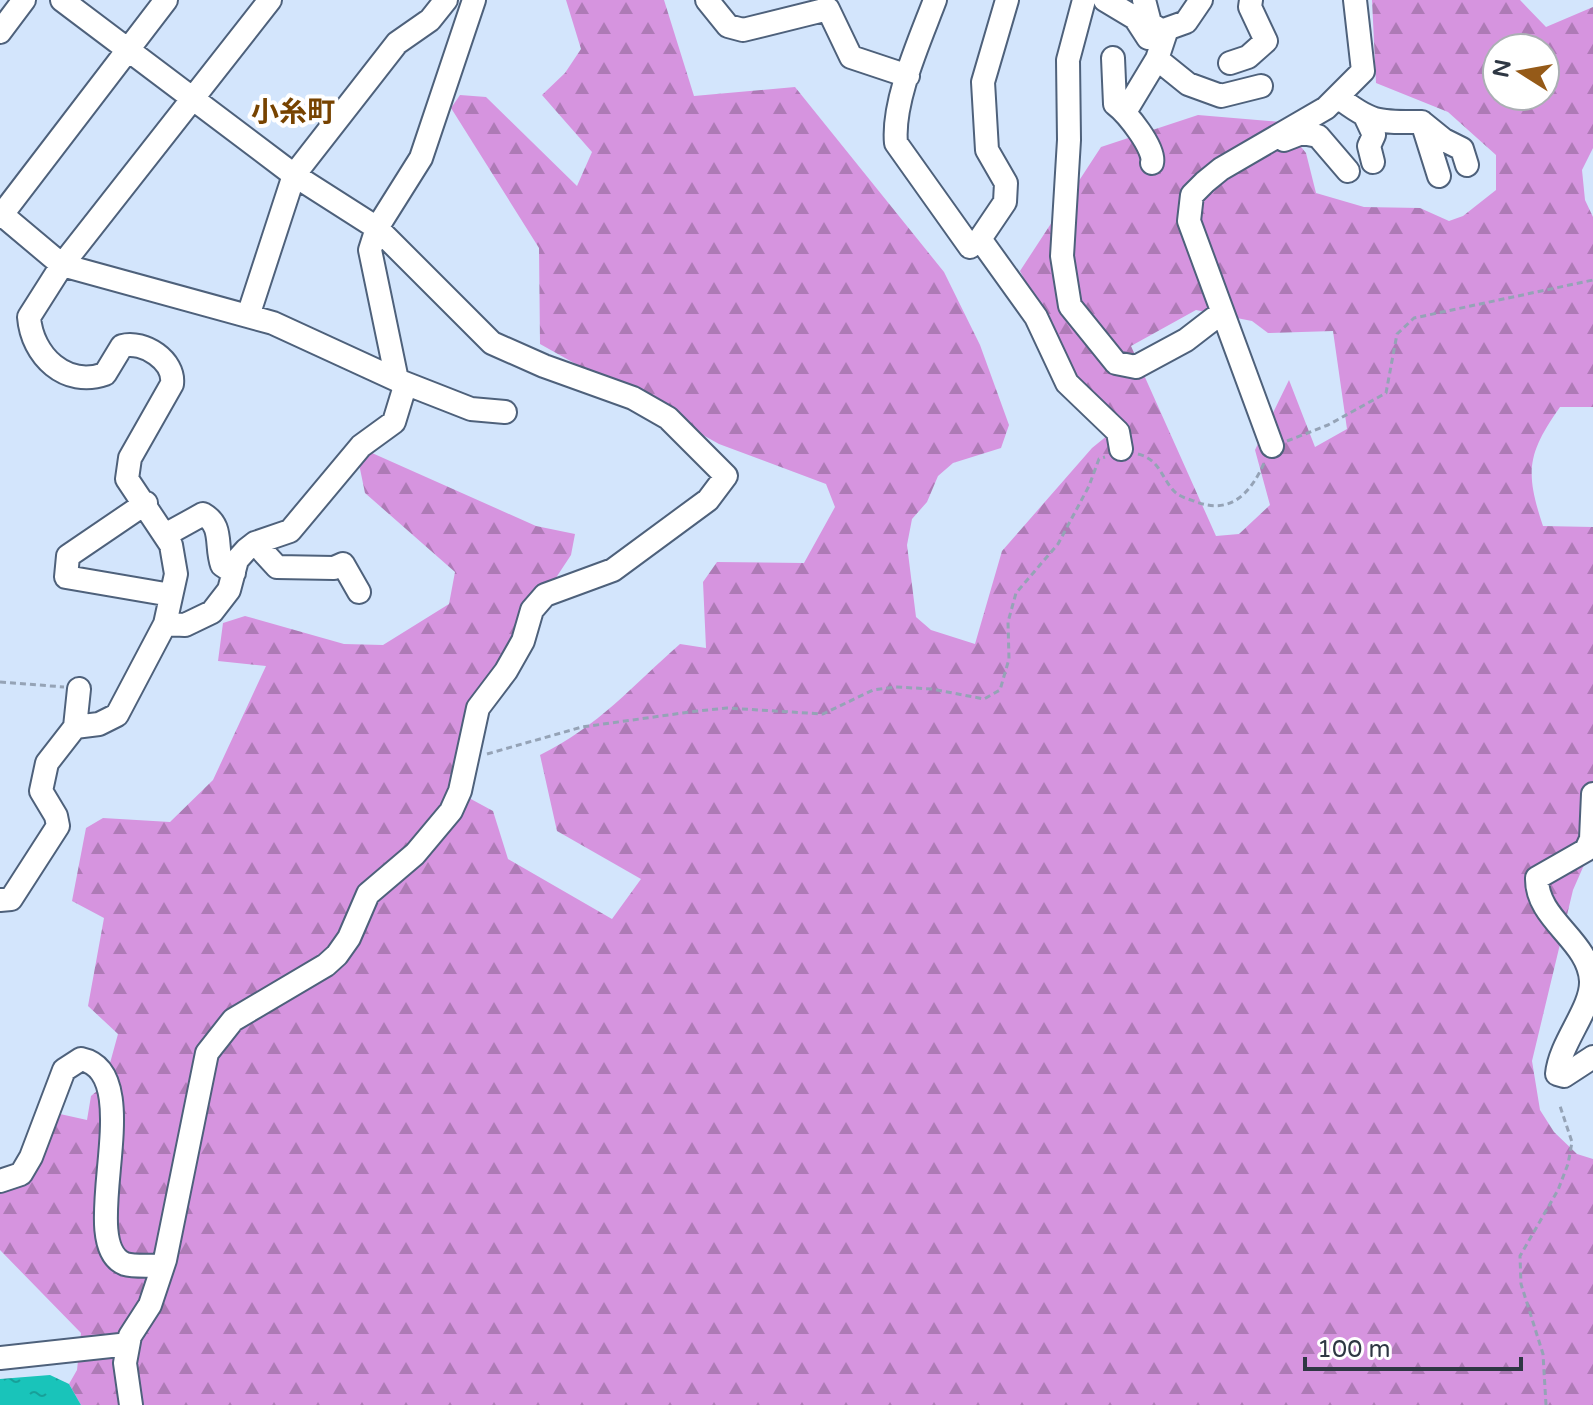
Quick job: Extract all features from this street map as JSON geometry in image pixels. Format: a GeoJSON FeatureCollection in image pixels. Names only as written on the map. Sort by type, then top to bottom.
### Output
{"type":"FeatureCollection","features":[{"type":"Feature","properties":{"kind":"street"},"geometry":{"type":"LineString","coordinates":[[0,32],[24,0]]}},
{"type":"Feature","properties":{"kind":"street"},"geometry":{"type":"LineString","coordinates":[[62,0],[294,175],[377,228],[492,343],[544,366],[633,398],[668,418],[726,476],[708,500],[613,570],[545,595],[532,610],[523,641],[506,671],[472,721],[468,759],[451,811],[415,854],[368,894],[349,938],[337,955],[326,965],[233,1020],[216,1037],[207,1053],[162,1266],[150,1305],[130,1336],[125,1363],[131,1405]]}},
{"type":"Feature","properties":{"kind":"street"},"geometry":{"type":"LineString","coordinates":[[166,0],[1,215],[62,265],[273,323],[401,383],[471,409],[505,412]]}},
{"type":"Feature","properties":{"kind":"street"},"geometry":{"type":"LineString","coordinates":[[75,727],[99,724],[117,715],[165,624],[176,574],[171,545],[146,503],[127,479],[127,467],[172,384],[174,372],[169,363],[137,344],[122,346],[105,374],[94,378],[77,378],[50,363],[38,349],[29,317],[62,265],[270,0]]}},
{"type":"Feature","properties":{"kind":"street"},"geometry":{"type":"LineString","coordinates":[[248,316],[294,175],[397,43],[430,20],[446,0]]}},
{"type":"Feature","properties":{"kind":"street"},"geometry":{"type":"LineString","coordinates":[[165,624],[185,625],[212,612],[229,590],[237,560],[255,543],[290,531],[361,446],[394,422],[401,383],[370,250],[377,228],[421,158],[474,0]]}},
{"type":"Feature","properties":{"kind":"street"},"geometry":{"type":"LineString","coordinates":[[707,0],[728,26],[743,30],[786,8],[828,9],[851,57],[908,76]]}},
{"type":"Feature","properties":{"kind":"street"},"geometry":{"type":"LineString","coordinates":[[935,0],[908,76],[895,132],[896,143],[970,247],[980,239],[1005,202],[1006,183],[987,150],[983,82],[1007,0]]}},
{"type":"Feature","properties":{"kind":"street"},"geometry":{"type":"LineString","coordinates":[[1084,0],[1068,60],[1069,140],[1062,256],[1070,306],[1116,363],[1136,367],[1186,340],[1221,313]]}},
{"type":"Feature","properties":{"kind":"street"},"geometry":{"type":"LineString","coordinates":[[1105,0],[1135,18],[1147,37],[1162,45],[1188,84],[1221,96],[1261,86]]}},
{"type":"Feature","properties":{"kind":"street"},"geometry":{"type":"LineString","coordinates":[[1144,0],[1150,23],[1161,31],[1162,45]]}},
{"type":"Feature","properties":{"kind":"street"},"geometry":{"type":"LineString","coordinates":[[1125,112],[1162,45],[1186,22],[1201,0]]}},
{"type":"Feature","properties":{"kind":"street"},"geometry":{"type":"LineString","coordinates":[[1230,63],[1248,57],[1266,41],[1250,7],[1251,0]]}},
{"type":"Feature","properties":{"kind":"street"},"geometry":{"type":"LineString","coordinates":[[1272,446],[1189,221],[1192,195],[1221,169],[1272,141],[1338,97],[1363,71],[1365,62],[1355,0]]}},
{"type":"Feature","properties":{"kind":"street"},"geometry":{"type":"LineString","coordinates":[[1113,58],[1112,97],[1154,152],[1152,163]]}},
{"type":"Feature","properties":{"kind":"street"},"geometry":{"type":"LineString","coordinates":[[1338,97],[1366,118],[1377,122],[1428,123],[1444,140],[1462,149],[1467,165]]}},
{"type":"Feature","properties":{"kind":"street"},"geometry":{"type":"LineString","coordinates":[[1366,118],[1374,135],[1369,146],[1373,162]]}},
{"type":"Feature","properties":{"kind":"street"},"geometry":{"type":"LineString","coordinates":[[1422,122],[1439,176]]}},
{"type":"Feature","properties":{"kind":"street"},"geometry":{"type":"LineString","coordinates":[[1272,141],[1311,133],[1318,136],[1348,171]]}},
{"type":"Feature","properties":{"kind":"street"},"geometry":{"type":"LineString","coordinates":[[980,239],[1036,317],[1067,383],[1118,432],[1121,449]]}},
{"type":"Feature","properties":{"kind":"street"},"geometry":{"type":"LineString","coordinates":[[146,503],[68,556],[66,577],[171,595]]}},
{"type":"Feature","properties":{"kind":"street"},"geometry":{"type":"LineString","coordinates":[[165,535],[203,514],[208,516],[219,531],[222,565],[234,573]]}},
{"type":"Feature","properties":{"kind":"street"},"geometry":{"type":"LineString","coordinates":[[255,543],[277,567],[334,568],[343,564],[359,592]]}},
{"type":"Feature","properties":{"kind":"street"},"geometry":{"type":"LineString","coordinates":[[0,900],[11,899],[58,826],[56,816],[41,791],[42,776],[47,763],[75,727],[79,689]]}},
{"type":"Feature","properties":{"kind":"street"},"geometry":{"type":"LineString","coordinates":[[1593,794],[1591,839],[1586,850],[1537,878],[1536,891],[1579,950],[1589,968],[1592,984],[1558,1059],[1557,1074],[1564,1076],[1593,1057]]}},
{"type":"Feature","properties":{"kind":"street"},"geometry":{"type":"LineString","coordinates":[[0,1181],[21,1174],[31,1157],[64,1070],[81,1059],[94,1062],[103,1072],[112,1098],[107,1230],[114,1255],[126,1264],[162,1266]]}},
{"type":"Feature","properties":{"kind":"street"},"geometry":{"type":"LineString","coordinates":[[0,1358],[120,1345]]}},
{"type":"Feature","properties":{"kind":"path"},"geometry":{"type":"LineString","coordinates":[[468,759],[582,727],[697,711],[727,708],[823,714],[873,690],[932,689],[984,699],[1000,690],[1009,659],[1008,622],[1016,593],[1058,544],[1089,486],[1099,459],[1121,449],[1152,457],[1177,494],[1207,507],[1231,504],[1244,498],[1256,481],[1272,446],[1328,425],[1386,393],[1397,334],[1414,318],[1593,280]]}},
{"type":"Feature","properties":{"kind":"path"},"geometry":{"type":"LineString","coordinates":[[0,682],[25,681],[79,689]]}},
{"type":"Feature","properties":{"kind":"path"},"geometry":{"type":"LineString","coordinates":[[1546,1405],[1543,1354],[1521,1284],[1520,1256],[1558,1190],[1568,1164],[1572,1142],[1559,1103]]}},
{"type":"Feature","properties":{"kind":"green space"},"geometry":{"type":"Polygon","coordinates":[[[566,0],[664,0],[694,96],[795,87],[944,272],[980,345],[1009,425],[1001,448],[953,463],[938,476],[927,502],[912,519],[907,545],[916,617],[931,630],[975,644],[1002,551],[1092,448],[1108,435],[1020,271],[1101,147],[1198,115],[1281,122],[1306,153],[1316,193],[1364,207],[1420,208],[1449,221],[1463,216],[1496,190],[1496,155],[1448,112],[1376,83],[1372,0],[1520,0],[1546,27],[1593,7],[1593,148],[1582,170],[1585,200],[1593,217],[1593,407],[1560,407],[1535,451],[1532,477],[1543,526],[1593,527],[1593,857],[1584,865],[1573,890],[1532,1061],[1540,1110],[1554,1132],[1577,1154],[1593,1159],[1593,1405],[81,1405],[69,1384],[77,1370],[81,1333],[0,1250],[0,1170],[23,1181],[60,1114],[87,1120],[91,1096],[104,1085],[118,1034],[88,1006],[104,918],[72,901],[86,828],[103,818],[170,822],[213,780],[266,666],[218,661],[223,623],[245,616],[344,644],[383,645],[449,604],[455,572],[365,493],[359,464],[372,453],[536,526],[575,534],[571,555],[468,711],[469,798],[493,811],[508,859],[612,919],[641,879],[557,831],[540,755],[580,732],[680,644],[706,648],[703,582],[717,562],[804,563],[835,507],[826,484],[719,444],[540,344],[539,248],[451,108],[460,95],[486,97],[577,186],[592,152],[542,95],[565,73],[581,49],[566,0]],[[1196,310],[1131,346],[1216,536],[1239,534],[1270,505],[1255,450],[1289,380],[1315,447],[1347,429],[1333,331],[1268,333],[1252,321],[1196,310]]]}},
{"type":"Feature","properties":{"kind":"water"},"geometry":{"type":"Polygon","coordinates":[[[50,1375],[69,1384],[81,1405],[0,1405],[0,1379],[50,1375]]]}},
{"type":"Feature","properties":{"kind":"district","name":"小糸町"},"geometry":{"type":"Point","coordinates":[293,111]}}]}
